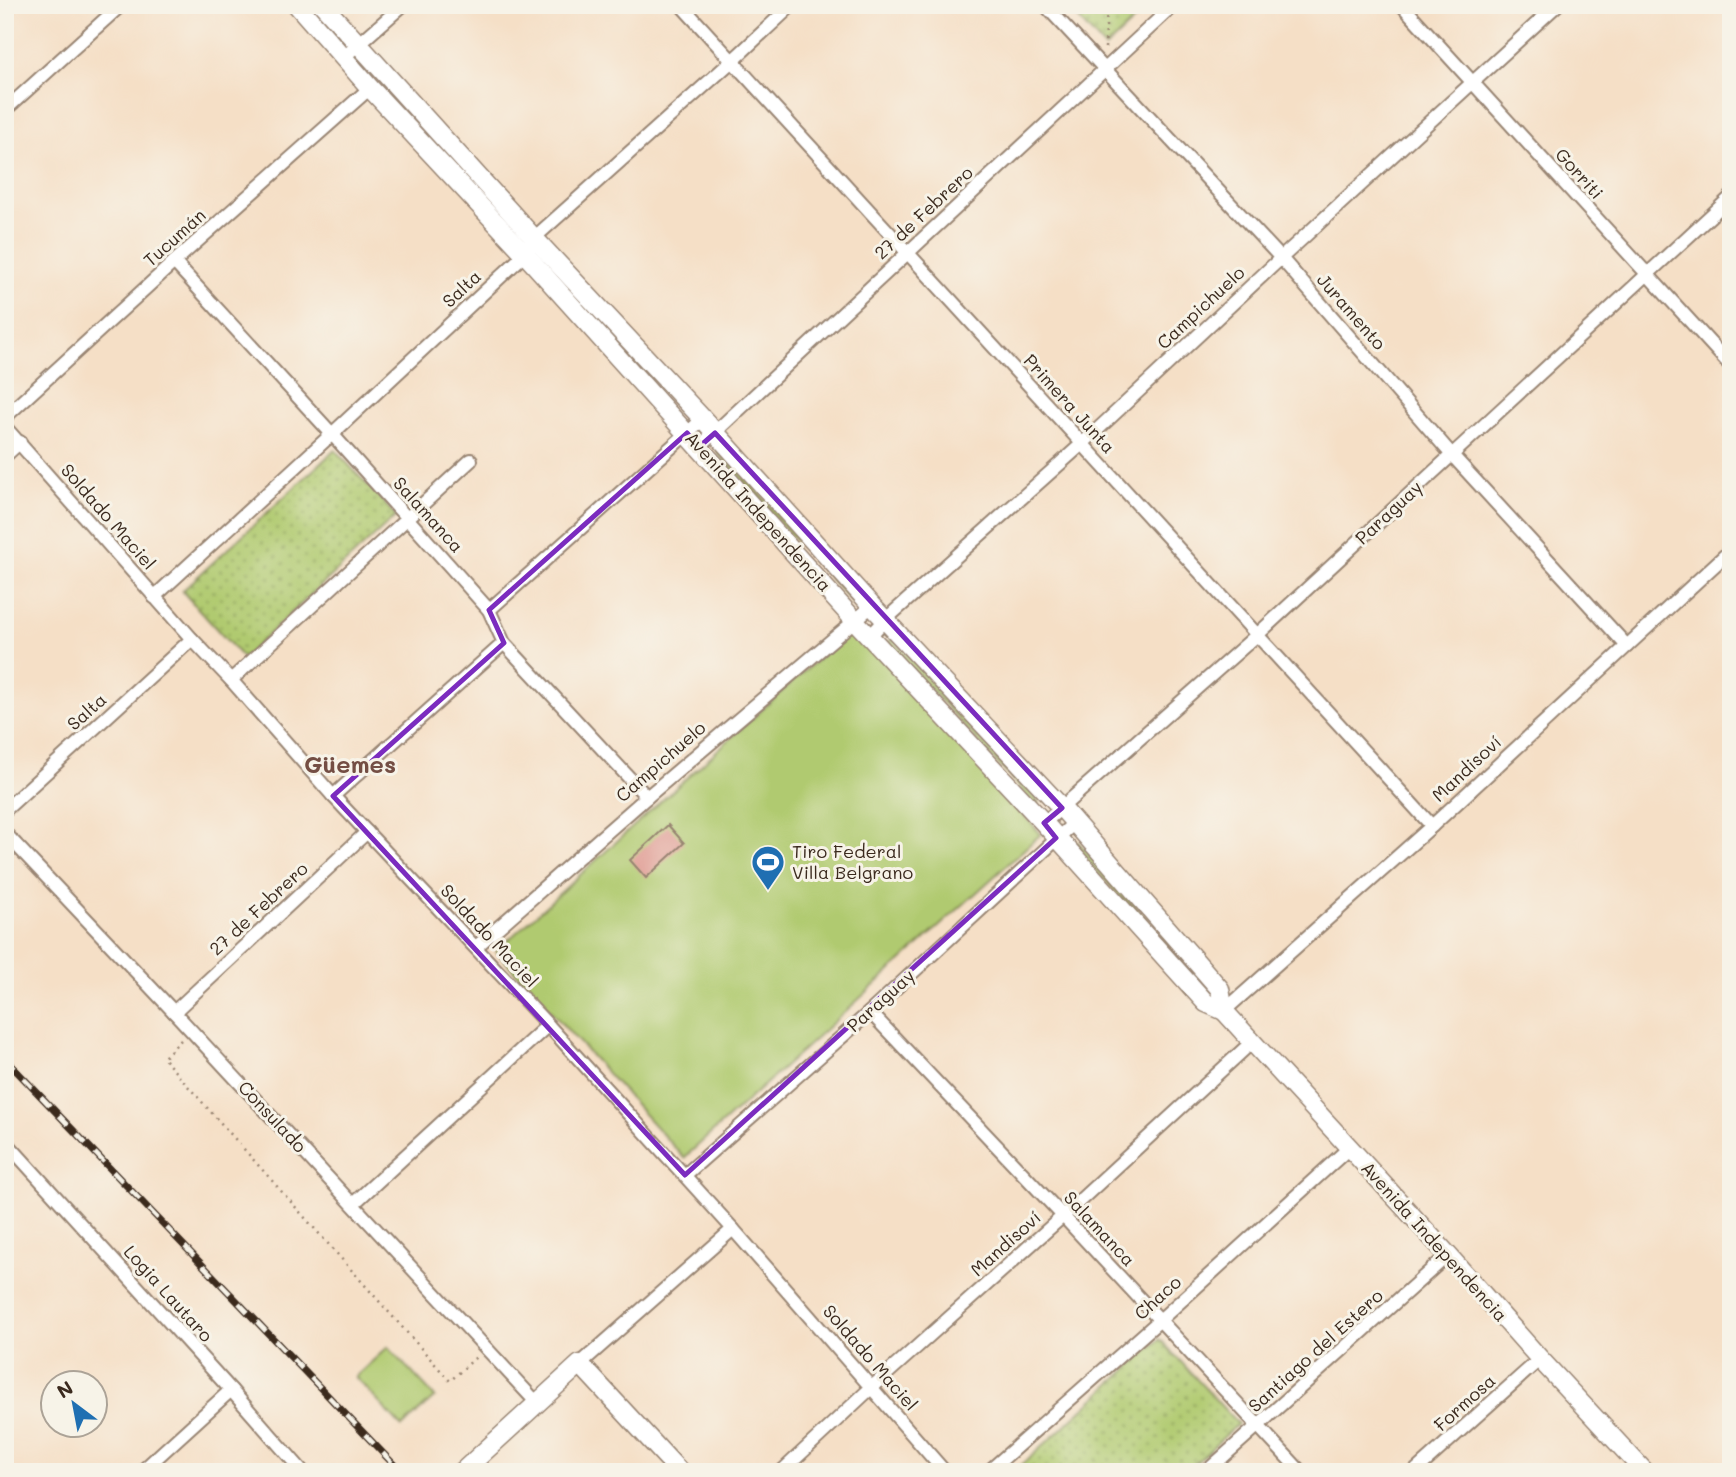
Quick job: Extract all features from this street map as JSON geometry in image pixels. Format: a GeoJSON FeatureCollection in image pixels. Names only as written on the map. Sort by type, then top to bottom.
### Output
{"type":"FeatureCollection","features":[{"type":"Feature","properties":{"kind":"street"},"geometry":{"type":"LineString","coordinates":[[5,110],[121,5]]}},
{"type":"Feature","properties":{"kind":"street","name":"Avenida Independencia"},"geometry":{"type":"LineString","coordinates":[[297,5],[855,621],[1044,823],[1206,1003],[1224,1011],[1645,1472]]}},
{"type":"Feature","properties":{"kind":"street","name":"Avenida Independencia"},"geometry":{"type":"LineString","coordinates":[[323,5],[872,606],[1062,808],[1220,989],[1224,1011]]}},
{"type":"Feature","properties":{"kind":"street"},"geometry":{"type":"LineString","coordinates":[[344,57],[403,5]]}},
{"type":"Feature","properties":{"kind":"street","name":"Primera Junta"},"geometry":{"type":"LineString","coordinates":[[681,5],[1432,826]]}},
{"type":"Feature","properties":{"kind":"street","name":"Salta"},"geometry":{"type":"LineString","coordinates":[[154,597],[525,254],[534,238],[792,5]]}},
{"type":"Feature","properties":{"kind":"street","name":"Juramento"},"geometry":{"type":"LineString","coordinates":[[1045,5],[1281,258],[1452,455],[1627,646]]}},
{"type":"Feature","properties":{"kind":"street","name":"27 de Febrero"},"geometry":{"type":"LineString","coordinates":[[489,610],[693,440],[907,253],[1174,5]]}},
{"type":"Feature","properties":{"kind":"street","name":"Gorriti"},"geometry":{"type":"LineString","coordinates":[[1402,5],[1731,366]]}},
{"type":"Feature","properties":{"kind":"street","name":"Campichuelo"},"geometry":{"type":"LineString","coordinates":[[870,636],[1557,5]]}},
{"type":"Feature","properties":{"kind":"street","name":"Tucumán"},"geometry":{"type":"LineString","coordinates":[[5,417],[370,88]]}},
{"type":"Feature","properties":{"kind":"street","name":"Paraguay"},"geometry":{"type":"LineString","coordinates":[[1044,823],[1257,635],[1731,197]]}},
{"type":"Feature","properties":{"kind":"street","name":"Salamanca"},"geometry":{"type":"LineString","coordinates":[[174,262],[489,610],[504,643],[647,797]]}},
{"type":"Feature","properties":{"kind":"street","name":"27 de Febrero"},"geometry":{"type":"LineString","coordinates":[[693,440],[709,426]]}},
{"type":"Feature","properties":{"kind":"street","name":"Soldado Maciel"},"geometry":{"type":"LineString","coordinates":[[5,427],[333,796],[476,947],[733,1228],[946,1472]]}},
{"type":"Feature","properties":{"kind":"street"},"geometry":{"type":"LineString","coordinates":[[5,456],[20,442]]}},
{"type":"Feature","properties":{"kind":"street"},"geometry":{"type":"LineString","coordinates":[[231,680],[471,460]]}},
{"type":"Feature","properties":{"kind":"street","name":"Mandisoví"},"geometry":{"type":"LineString","coordinates":[[1224,1011],[1432,826],[1731,550]]}},
{"type":"Feature","properties":{"kind":"street","name":"Campichuelo"},"geometry":{"type":"LineString","coordinates":[[476,947],[872,606]]}},
{"type":"Feature","properties":{"kind":"street","name":"Salta"},"geometry":{"type":"LineString","coordinates":[[5,810],[192,639]]}},
{"type":"Feature","properties":{"kind":"street"},"geometry":{"type":"LineString","coordinates":[[333,796],[504,643]]}},
{"type":"Feature","properties":{"kind":"street","name":"Paraguay"},"geometry":{"type":"LineString","coordinates":[[685,1175],[870,1012],[1074,823]]}},
{"type":"Feature","properties":{"kind":"street","name":"27 de Febrero"},"geometry":{"type":"LineString","coordinates":[[174,1012],[368,832]]}},
{"type":"Feature","properties":{"kind":"street","name":"Consulado"},"geometry":{"type":"LineString","coordinates":[[5,833],[537,1403]]}},
{"type":"Feature","properties":{"kind":"street","name":"Salamanca"},"geometry":{"type":"LineString","coordinates":[[870,1012],[1301,1472]]}},
{"type":"Feature","properties":{"kind":"street"},"geometry":{"type":"LineString","coordinates":[[353,1204],[548,1025]]}},
{"type":"Feature","properties":{"kind":"street","name":"Mandisoví"},"geometry":{"type":"LineString","coordinates":[[781,1472],[1252,1042]]}},
{"type":"Feature","properties":{"kind":"street","name":"Logia Lautaro"},"geometry":{"type":"LineString","coordinates":[[5,1141],[303,1472]]}},
{"type":"Feature","properties":{"kind":"street","name":"Chaco"},"geometry":{"type":"LineString","coordinates":[[988,1472],[1349,1148]]}},
{"type":"Feature","properties":{"kind":"street"},"geometry":{"type":"LineString","coordinates":[[462,1472],[733,1228]]}},
{"type":"Feature","properties":{"kind":"street","name":"Santiago del Estero"},"geometry":{"type":"LineString","coordinates":[[1206,1472],[1448,1255]]}},
{"type":"Feature","properties":{"kind":"street","name":"Formosa"},"geometry":{"type":"LineString","coordinates":[[1414,1472],[1540,1359]]}},
{"type":"Feature","properties":{"kind":"street"},"geometry":{"type":"LineString","coordinates":[[580,1364],[680,1472]]}},
{"type":"Feature","properties":{"kind":"street"},"geometry":{"type":"LineString","coordinates":[[141,1472],[231,1390]]}},
{"type":"Feature","properties":{"kind":"path"},"geometry":{"type":"LineString","coordinates":[[1105,69],[1107,5]]}},
{"type":"Feature","properties":{"kind":"path"},"geometry":{"type":"LineString","coordinates":[[191,1030],[163,1058],[450,1381],[486,1348]]}},
{"type":"Feature","properties":{"kind":"highlighted area"},"geometry":{"type":"Polygon","coordinates":[[[687,433],[699,447],[715,433],[1062,808],[1044,823],[1056,838],[685,1175],[333,796],[504,643],[489,610],[687,433]]]}},
{"type":"Feature","properties":{"kind":"green space"},"geometry":{"type":"Polygon","coordinates":[[[1066,5],[1151,5],[1105,48],[1066,5]]]}},
{"type":"Feature","properties":{"kind":"green space"},"geometry":{"type":"Polygon","coordinates":[[[335,450],[396,516],[243,658],[182,591],[335,450]]]}},
{"type":"Feature","properties":{"kind":"green space"},"geometry":{"type":"Polygon","coordinates":[[[721,450],[857,602],[854,605],[717,453],[721,450]]]}},
{"type":"Feature","properties":{"kind":"green space","name":"Tiro Federal Villa Belgrano"},"geometry":{"type":"Polygon","coordinates":[[[853,627],[1041,834],[684,1158],[496,951],[853,627]]]}},
{"type":"Feature","properties":{"kind":"green space"},"geometry":{"type":"Polygon","coordinates":[[[892,638],[1039,802],[1035,805],[888,642],[892,638]]]}},
{"type":"Feature","properties":{"kind":"green space"},"geometry":{"type":"Polygon","coordinates":[[[1078,842],[1214,994],[1211,997],[1074,846],[1078,842]]]}},
{"type":"Feature","properties":{"kind":"green space"},"geometry":{"type":"Polygon","coordinates":[[[1160,1339],[1238,1424],[1186,1472],[1014,1472],[1160,1339]]]}},
{"type":"Feature","properties":{"kind":"green space"},"geometry":{"type":"Polygon","coordinates":[[[388,1347],[435,1397],[402,1427],[355,1377],[388,1347]]]}},
{"type":"Feature","properties":{"kind":"building"},"geometry":{"type":"Polygon","coordinates":[[[668,825],[684,843],[646,878],[630,860],[668,825]]]}},
{"type":"Feature","properties":{"kind":"railway"},"geometry":{"type":"LineString","coordinates":[[5,1059],[401,1472]]}},
{"type":"Feature","properties":{"kind":"place","name":"Tiro Federal Villa Belgrano"},"geometry":{"type":"Point","coordinates":[768,892]}},
{"type":"Feature","properties":{"kind":"district","name":"Güemes"},"geometry":{"type":"Point","coordinates":[350,765]}}]}
